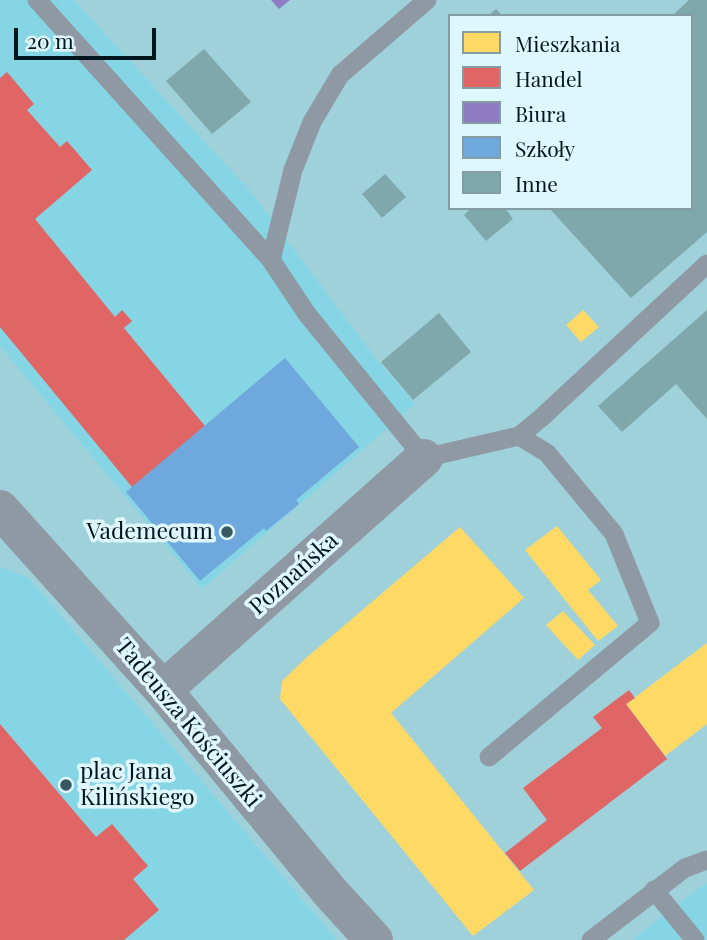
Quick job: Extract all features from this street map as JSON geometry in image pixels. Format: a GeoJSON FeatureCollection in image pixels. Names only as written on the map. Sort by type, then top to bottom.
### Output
{"type":"FeatureCollection","features":[{"type":"Feature","properties":{"kind":"street","name":"Poznańska"},"geometry":{"type":"LineString","coordinates":[[163,690],[424,458]]}},
{"type":"Feature","properties":{"kind":"street","name":"Tadeusza Kościuszki"},"geometry":{"type":"LineString","coordinates":[[5,526],[163,690],[330,892],[374,940]]}},
{"type":"Feature","properties":{"kind":"lane"},"geometry":{"type":"LineString","coordinates":[[271,260],[293,170],[312,122],[340,75],[427,0]]}},
{"type":"Feature","properties":{"kind":"lane"},"geometry":{"type":"LineString","coordinates":[[44,3],[271,260],[307,314],[424,458],[519,436],[707,264]]}},
{"type":"Feature","properties":{"kind":"lane"},"geometry":{"type":"LineString","coordinates":[[489,757],[650,623],[614,534],[547,453],[519,436]]}},
{"type":"Feature","properties":{"kind":"lane"},"geometry":{"type":"LineString","coordinates":[[591,940],[685,868],[707,860]]}},
{"type":"Feature","properties":{"kind":"lane"},"geometry":{"type":"LineString","coordinates":[[654,890],[695,940]]}},
{"type":"Feature","properties":{"kind":"shaded area"},"geometry":{"type":"Polygon","coordinates":[[[0,0],[74,0],[251,192],[377,360],[415,404],[202,589],[0,346],[0,0]]]}},
{"type":"Feature","properties":{"kind":"shaded area","name":"plac Jana Kilińskiego"},"geometry":{"type":"Polygon","coordinates":[[[0,567],[28,577],[337,940],[0,940],[0,567]]]}},
{"type":"Feature","properties":{"kind":"shaded area"},"geometry":{"type":"Polygon","coordinates":[[[707,883],[707,940],[632,940],[682,901],[707,883]]]}},
{"type":"Feature","properties":{"kind":"building: Mieszkania"},"geometry":{"type":"Polygon","coordinates":[[[583,310],[599,327],[581,342],[566,325],[583,310]]]}},
{"type":"Feature","properties":{"kind":"building: Mieszkania"},"geometry":{"type":"Polygon","coordinates":[[[557,526],[601,580],[588,590],[618,626],[598,641],[525,550],[557,526]]]}},
{"type":"Feature","properties":{"kind":"building: Mieszkania"},"geometry":{"type":"Polygon","coordinates":[[[460,527],[524,598],[391,713],[534,890],[473,936],[280,699],[282,681],[306,658],[460,527]]]}},
{"type":"Feature","properties":{"kind":"building: Mieszkania"},"geometry":{"type":"Polygon","coordinates":[[[563,611],[595,645],[578,660],[546,625],[563,611]]]}},
{"type":"Feature","properties":{"kind":"building: Mieszkania"},"geometry":{"type":"Polygon","coordinates":[[[707,643],[707,724],[665,756],[626,704],[707,643]]]}},
{"type":"Feature","properties":{"kind":"building: Handel"},"geometry":{"type":"Polygon","coordinates":[[[7,72],[34,104],[27,110],[60,147],[67,141],[92,170],[35,219],[115,317],[122,310],[132,321],[124,328],[205,426],[132,487],[0,327],[0,78],[7,72]]]}},
{"type":"Feature","properties":{"kind":"building: Handel"},"geometry":{"type":"Polygon","coordinates":[[[629,690],[635,698],[626,704],[667,759],[520,871],[505,853],[547,820],[523,788],[602,728],[593,717],[629,690]]]}},
{"type":"Feature","properties":{"kind":"building: Handel"},"geometry":{"type":"Polygon","coordinates":[[[0,724],[96,837],[112,824],[148,866],[133,879],[159,910],[124,940],[0,940],[0,724]]]}},
{"type":"Feature","properties":{"kind":"building: Biura"},"geometry":{"type":"Polygon","coordinates":[[[271,0],[290,0],[279,9],[271,0]]]}},
{"type":"Feature","properties":{"kind":"building: Szkoły"},"geometry":{"type":"Polygon","coordinates":[[[285,358],[359,447],[296,500],[299,504],[266,531],[264,528],[200,581],[126,492],[285,358]]]}},
{"type":"Feature","properties":{"kind":"building: Inne"},"geometry":{"type":"Polygon","coordinates":[[[689,0],[707,0],[707,232],[631,298],[551,210],[693,210],[693,14],[674,14],[689,0]]]}},
{"type":"Feature","properties":{"kind":"building: Inne"},"geometry":{"type":"Polygon","coordinates":[[[204,49],[251,102],[212,134],[166,81],[204,49]]]}},
{"type":"Feature","properties":{"kind":"building: Inne"},"geometry":{"type":"Polygon","coordinates":[[[385,174],[406,197],[382,218],[362,194],[385,174]]]}},
{"type":"Feature","properties":{"kind":"building: Inne"},"geometry":{"type":"Polygon","coordinates":[[[469,210],[506,210],[513,219],[486,241],[464,215],[469,210]]]}},
{"type":"Feature","properties":{"kind":"building: Inne"},"geometry":{"type":"Polygon","coordinates":[[[707,310],[707,419],[676,384],[622,432],[598,406],[707,310]]]}},
{"type":"Feature","properties":{"kind":"building: Inne"},"geometry":{"type":"Polygon","coordinates":[[[439,313],[471,352],[413,400],[381,362],[439,313]]]}},
{"type":"Feature","properties":{"kind":"place","name":"Vademecum"},"geometry":{"type":"Point","coordinates":[227,532]}},
{"type":"Feature","properties":{"kind":"place","name":"plac Jana Kilińskiego"},"geometry":{"type":"Point","coordinates":[66,785]}}]}
